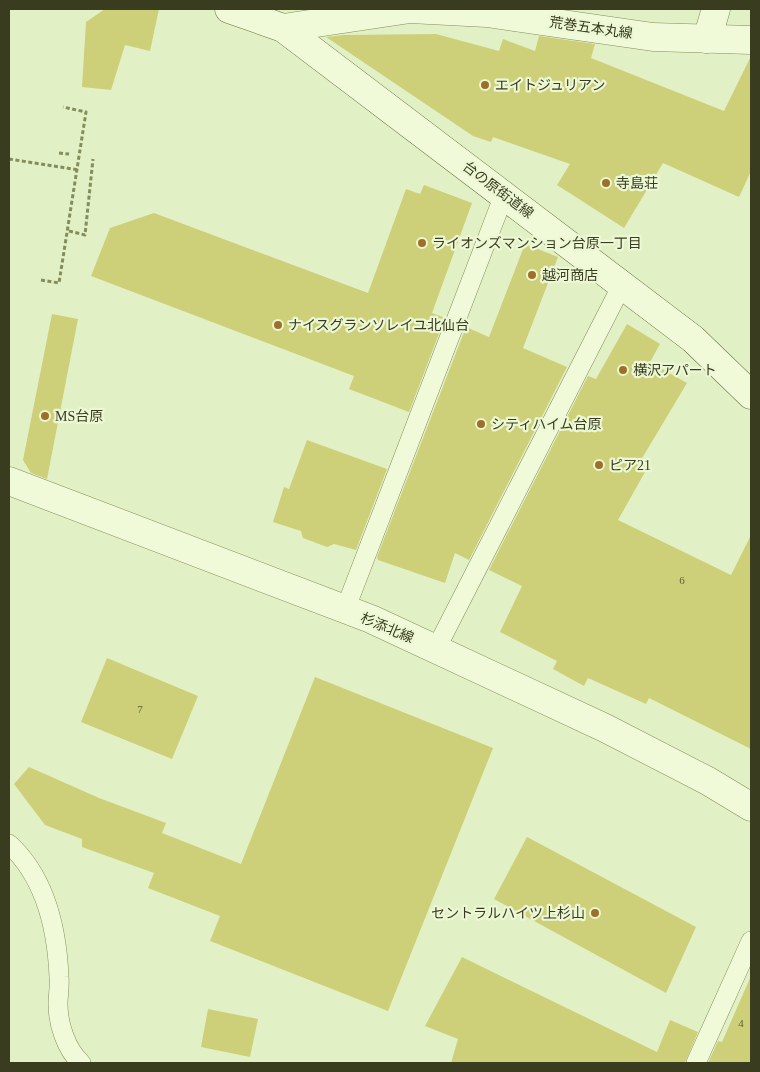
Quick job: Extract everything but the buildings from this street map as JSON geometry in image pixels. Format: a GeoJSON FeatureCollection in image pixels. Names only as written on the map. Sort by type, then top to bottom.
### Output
{"type":"FeatureCollection","features":[{"type":"Feature","properties":{"kind":"street","name":"荒巻五本丸線"},"geometry":{"type":"LineString","coordinates":[[283,28],[410,9],[487,11],[653,37],[751,40]]}},
{"type":"Feature","properties":{"kind":"street"},"geometry":{"type":"LineString","coordinates":[[707,39],[716,9]]}},
{"type":"Feature","properties":{"kind":"street","name":"台の原街道線"},"geometry":{"type":"LineString","coordinates":[[241,10],[283,28],[504,194],[693,339],[751,395]]}},
{"type":"Feature","properties":{"kind":"street","name":"杉添北線"},"geometry":{"type":"LineString","coordinates":[[9,481],[345,610],[436,649],[605,728],[708,781],[751,807]]}},
{"type":"Feature","properties":{"kind":"lane"},"geometry":{"type":"LineString","coordinates":[[345,610],[504,194]]}},
{"type":"Feature","properties":{"kind":"lane"},"geometry":{"type":"LineString","coordinates":[[436,649],[622,285]]}},
{"type":"Feature","properties":{"kind":"lane"},"geometry":{"type":"LineString","coordinates":[[9,844],[36,880],[50,910],[57,940],[60,980],[58,1006],[63,1034],[80,1063]]}},
{"type":"Feature","properties":{"kind":"lane"},"geometry":{"type":"LineString","coordinates":[[696,1063],[751,941]]}},
{"type":"Feature","properties":{"kind":"path"},"geometry":{"type":"LineString","coordinates":[[41,280],[59,283],[79,170],[86,112],[63,107]]}},
{"type":"Feature","properties":{"kind":"path"},"geometry":{"type":"LineString","coordinates":[[59,152],[69,154]]}},
{"type":"Feature","properties":{"kind":"path"},"geometry":{"type":"LineString","coordinates":[[68,232],[85,235],[93,159]]}},
{"type":"Feature","properties":{"kind":"path"},"geometry":{"type":"LineString","coordinates":[[9,160],[79,170]]}},
{"type":"Feature","properties":{"kind":"place","name":"エイトジュリアン"},"geometry":{"type":"Point","coordinates":[485,85]}},
{"type":"Feature","properties":{"kind":"place","name":"寺島荘"},"geometry":{"type":"Point","coordinates":[606,183]}},
{"type":"Feature","properties":{"kind":"place","name":"ライオンズマンション台原一丁目"},"geometry":{"type":"Point","coordinates":[422,243]}},
{"type":"Feature","properties":{"kind":"place","name":"越河商店"},"geometry":{"type":"Point","coordinates":[532,275]}},
{"type":"Feature","properties":{"kind":"place","name":"ナイスグランソレイユ北仙台"},"geometry":{"type":"Point","coordinates":[278,325]}},
{"type":"Feature","properties":{"kind":"place","name":"横沢アパート"},"geometry":{"type":"Point","coordinates":[623,370]}},
{"type":"Feature","properties":{"kind":"place","name":"MS台原"},"geometry":{"type":"Point","coordinates":[45,416]}},
{"type":"Feature","properties":{"kind":"place","name":"シティハイム台原"},"geometry":{"type":"Point","coordinates":[481,424]}},
{"type":"Feature","properties":{"kind":"place","name":"ピア21"},"geometry":{"type":"Point","coordinates":[599,465]}},
{"type":"Feature","properties":{"kind":"place","name":"セントラルハイツ上杉山"},"geometry":{"type":"Point","coordinates":[595,913]}}]}
